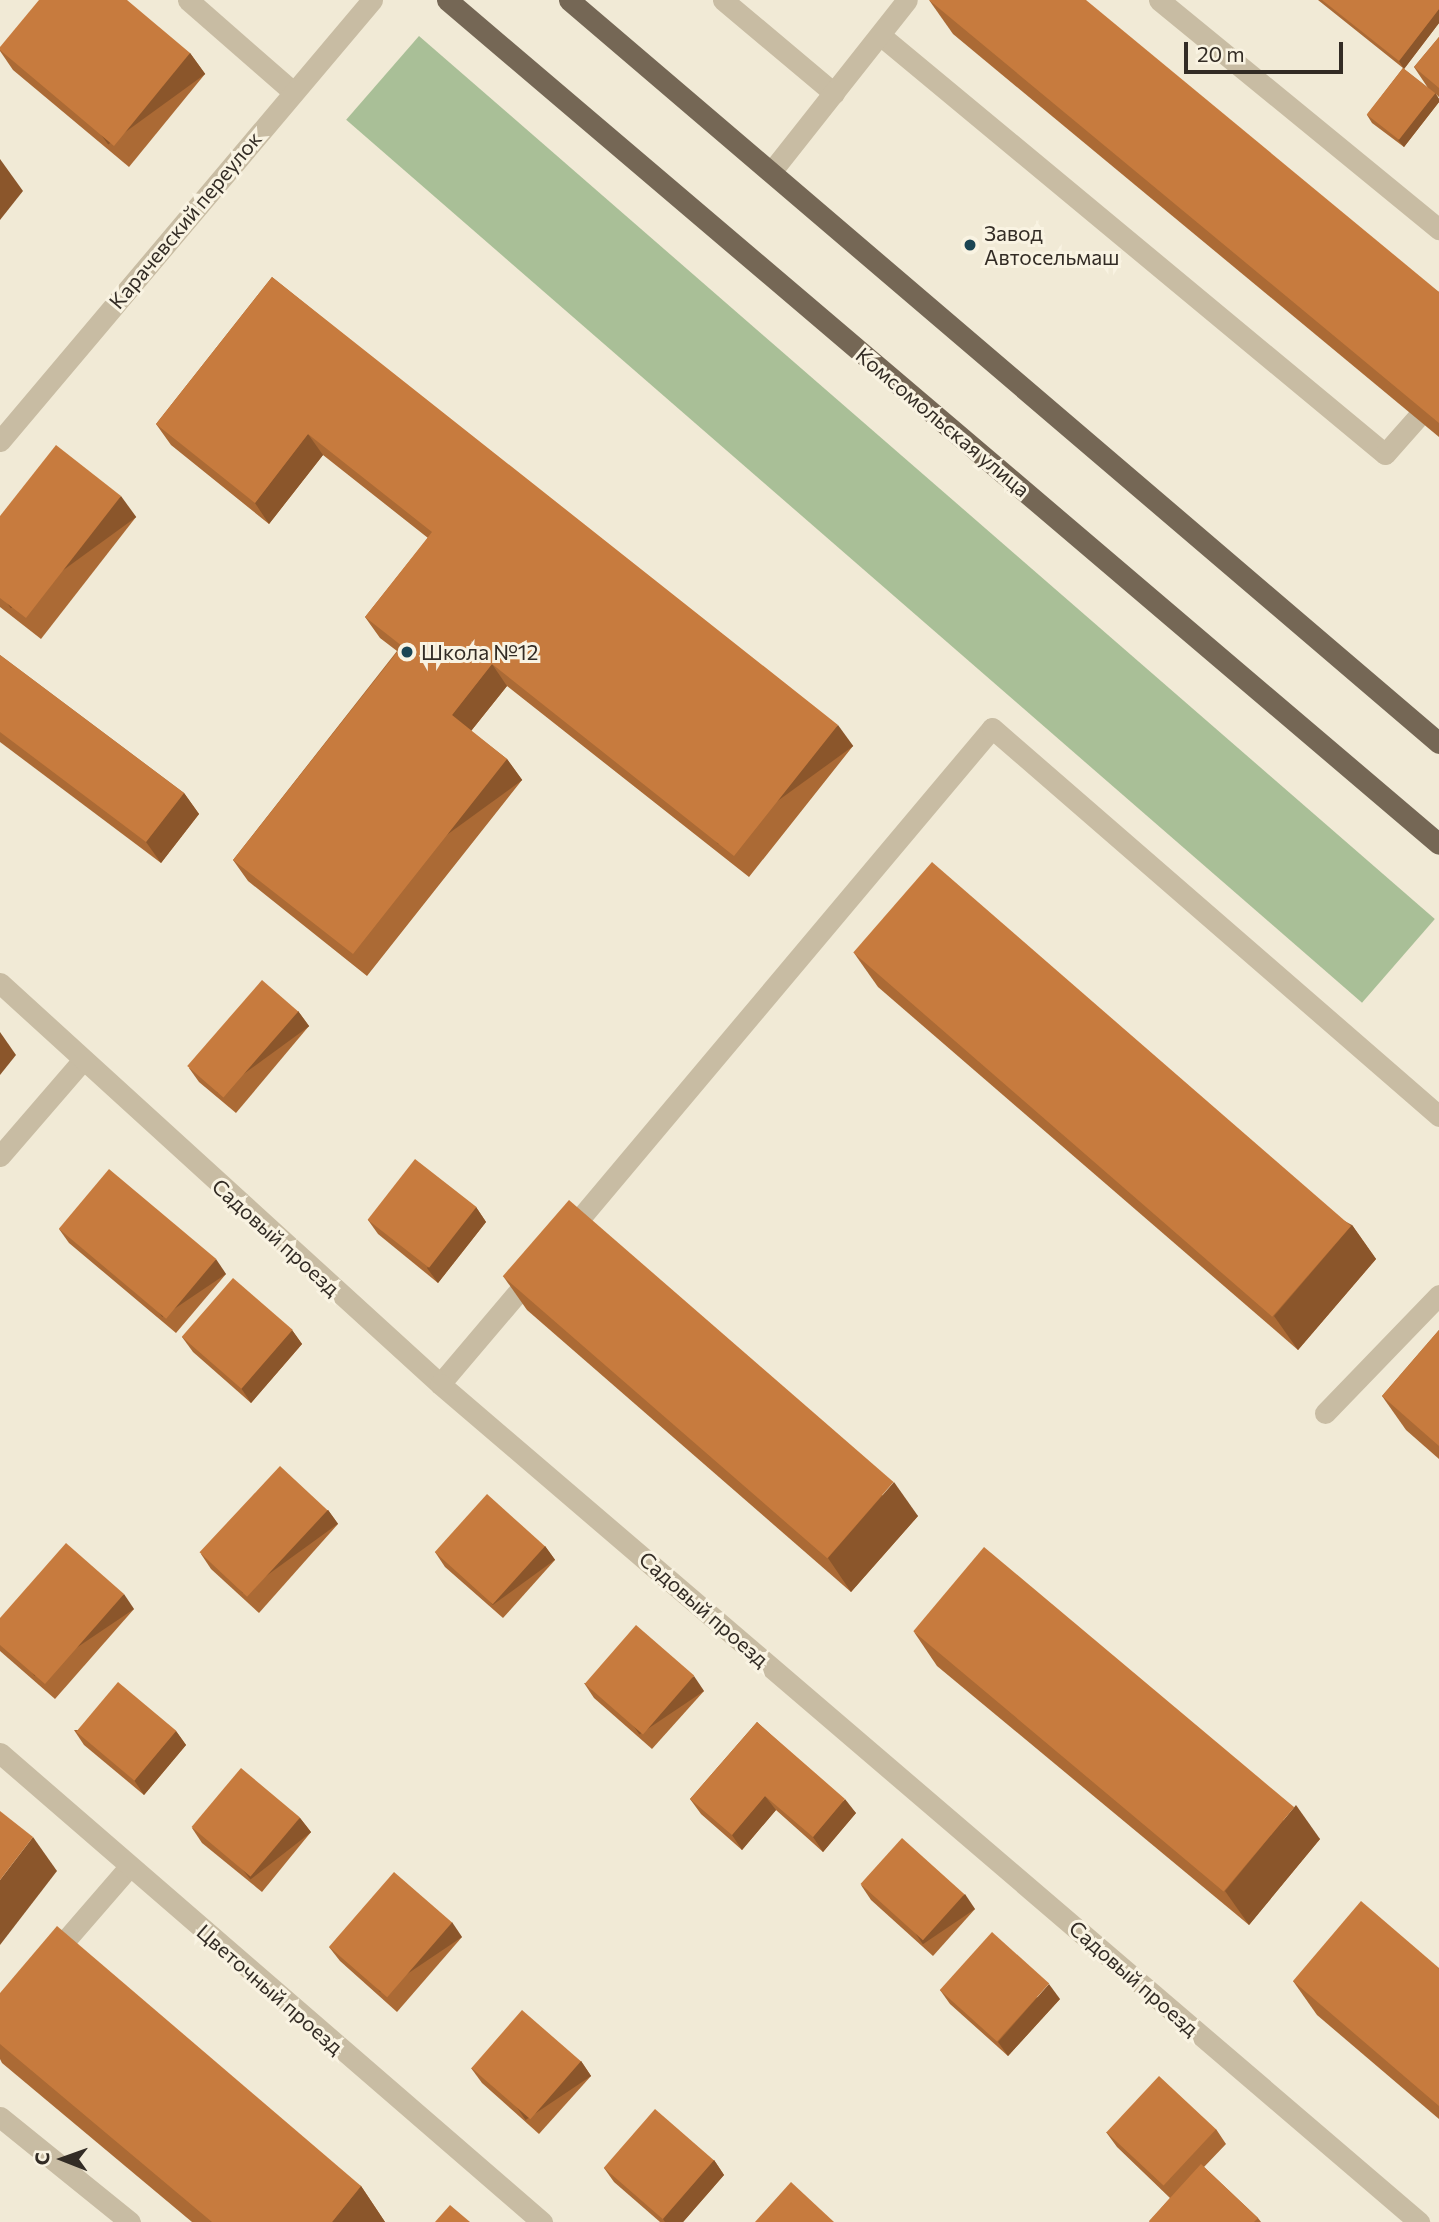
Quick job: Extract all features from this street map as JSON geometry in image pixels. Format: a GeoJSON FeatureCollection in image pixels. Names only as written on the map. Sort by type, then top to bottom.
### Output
{"type":"FeatureCollection","features":[{"type":"Feature","properties":{"kind":"main road","name":"Комсомольская улица"},"geometry":{"type":"LineString","coordinates":[[447,0],[1439,844]]}},
{"type":"Feature","properties":{"kind":"main road"},"geometry":{"type":"LineString","coordinates":[[569,0],[1439,743]]}},
{"type":"Feature","properties":{"kind":"street"},"geometry":{"type":"LineString","coordinates":[[188,0],[293,92]]}},
{"type":"Feature","properties":{"kind":"street","name":"Карачевский переулок"},"geometry":{"type":"LineString","coordinates":[[0,441],[372,0]]}},
{"type":"Feature","properties":{"kind":"street"},"geometry":{"type":"LineString","coordinates":[[723,0],[834,93]]}},
{"type":"Feature","properties":{"kind":"street"},"geometry":{"type":"LineString","coordinates":[[771,173],[907,0]]}},
{"type":"Feature","properties":{"kind":"street"},"geometry":{"type":"LineString","coordinates":[[1159,0],[1439,229]]}},
{"type":"Feature","properties":{"kind":"street"},"geometry":{"type":"LineString","coordinates":[[880,35],[1385,454],[1416,419]]}},
{"type":"Feature","properties":{"kind":"street"},"geometry":{"type":"LineString","coordinates":[[440,1384],[992,728],[1439,1116]]}},
{"type":"Feature","properties":{"kind":"street","name":"Садовый проезд"},"geometry":{"type":"LineString","coordinates":[[0,983],[82,1061],[440,1384],[1419,2222]]}},
{"type":"Feature","properties":{"kind":"street"},"geometry":{"type":"LineString","coordinates":[[0,1156],[82,1061]]}},
{"type":"Feature","properties":{"kind":"street"},"geometry":{"type":"LineString","coordinates":[[1325,1413],[1439,1295]]}},
{"type":"Feature","properties":{"kind":"street","name":"Цветочный проезд"},"geometry":{"type":"LineString","coordinates":[[0,1753],[542,2222]]}},
{"type":"Feature","properties":{"kind":"street"},"geometry":{"type":"LineString","coordinates":[[34,1977],[129,1867]]}},
{"type":"Feature","properties":{"kind":"street"},"geometry":{"type":"LineString","coordinates":[[0,2117],[130,2222]]}},
{"type":"Feature","properties":{"kind":"green space"},"geometry":{"type":"Polygon","coordinates":[[[419,36],[1435,919],[1362,1003],[346,120],[419,36]]]}},
{"type":"Feature","properties":{"kind":"building"},"geometry":{"type":"Polygon","coordinates":[[[39,0],[127,0],[190,53],[114,146],[0,50],[39,0]]]}},
{"type":"Feature","properties":{"kind":"building"},"geometry":{"type":"Polygon","coordinates":[[[929,0],[1086,0],[1439,292],[1439,423],[929,0]]]}},
{"type":"Feature","properties":{"kind":"building"},"geometry":{"type":"Polygon","coordinates":[[[1322,0],[1439,0],[1439,9],[1399,61],[1322,0]]]}},
{"type":"Feature","properties":{"kind":"building"},"geometry":{"type":"Polygon","coordinates":[[[1439,37],[1439,88],[1414,67],[1439,37]]]}},
{"type":"Feature","properties":{"kind":"building"},"geometry":{"type":"Polygon","coordinates":[[[1403,68],[1435,93],[1399,140],[1367,114],[1403,68]]]}},
{"type":"Feature","properties":{"kind":"building"},"geometry":{"type":"Polygon","coordinates":[[[272,277],[838,725],[734,856],[492,664],[452,715],[507,759],[353,954],[233,860],[402,646],[365,617],[432,532],[308,434],[255,503],[156,424],[272,277]]]}},
{"type":"Feature","properties":{"kind":"building"},"geometry":{"type":"Polygon","coordinates":[[[56,445],[121,496],[26,618],[0,598],[0,516],[56,445]]]}},
{"type":"Feature","properties":{"kind":"building"},"geometry":{"type":"Polygon","coordinates":[[[0,655],[184,793],[146,842],[0,732],[0,655]]]}},
{"type":"Feature","properties":{"kind":"building"},"geometry":{"type":"Polygon","coordinates":[[[932,862],[1351,1226],[1272,1317],[853,953],[932,862]]]}},
{"type":"Feature","properties":{"kind":"building"},"geometry":{"type":"Polygon","coordinates":[[[262,980],[298,1011],[223,1098],[187,1066],[262,980]]]}},
{"type":"Feature","properties":{"kind":"building"},"geometry":{"type":"Polygon","coordinates":[[[415,1159],[476,1207],[429,1268],[368,1220],[415,1159]]]}},
{"type":"Feature","properties":{"kind":"building"},"geometry":{"type":"Polygon","coordinates":[[[109,1169],[216,1259],[166,1319],[59,1229],[109,1169]]]}},
{"type":"Feature","properties":{"kind":"building"},"geometry":{"type":"Polygon","coordinates":[[[569,1200],[894,1482],[827,1558],[503,1276],[569,1200]]]}},
{"type":"Feature","properties":{"kind":"building"},"geometry":{"type":"Polygon","coordinates":[[[233,1278],[293,1330],[241,1389],[182,1337],[233,1278]]]}},
{"type":"Feature","properties":{"kind":"building"},"geometry":{"type":"Polygon","coordinates":[[[1439,1330],[1439,1446],[1382,1396],[1439,1330]]]}},
{"type":"Feature","properties":{"kind":"building"},"geometry":{"type":"Polygon","coordinates":[[[280,1466],[328,1510],[247,1597],[200,1552],[280,1466]]]}},
{"type":"Feature","properties":{"kind":"building"},"geometry":{"type":"Polygon","coordinates":[[[487,1494],[545,1546],[493,1604],[435,1552],[487,1494]]]}},
{"type":"Feature","properties":{"kind":"building"},"geometry":{"type":"Polygon","coordinates":[[[66,1543],[124,1594],[45,1684],[0,1645],[0,1618],[66,1543]]]}},
{"type":"Feature","properties":{"kind":"building"},"geometry":{"type":"Polygon","coordinates":[[[984,1547],[1294,1807],[1224,1892],[913,1631],[984,1547]]]}},
{"type":"Feature","properties":{"kind":"building"},"geometry":{"type":"Polygon","coordinates":[[[636,1625],[694,1676],[643,1734],[585,1684],[636,1625]]]}},
{"type":"Feature","properties":{"kind":"building"},"geometry":{"type":"Polygon","coordinates":[[[118,1682],[176,1731],[134,1781],[76,1732],[118,1682]]]}},
{"type":"Feature","properties":{"kind":"building"},"geometry":{"type":"Polygon","coordinates":[[[757,1722],[845,1799],[813,1837],[765,1796],[732,1835],[690,1799],[757,1722]]]}},
{"type":"Feature","properties":{"kind":"building"},"geometry":{"type":"Polygon","coordinates":[[[241,1768],[300,1817],[250,1876],[192,1827],[241,1768]]]}},
{"type":"Feature","properties":{"kind":"building"},"geometry":{"type":"Polygon","coordinates":[[[0,1811],[33,1837],[0,1880],[0,1811]]]}},
{"type":"Feature","properties":{"kind":"building"},"geometry":{"type":"Polygon","coordinates":[[[902,1838],[964,1894],[923,1940],[861,1884],[902,1838]]]}},
{"type":"Feature","properties":{"kind":"building"},"geometry":{"type":"Polygon","coordinates":[[[394,1872],[452,1923],[387,1997],[329,1947],[394,1872]]]}},
{"type":"Feature","properties":{"kind":"building"},"geometry":{"type":"Polygon","coordinates":[[[1361,1901],[1439,1968],[1439,2106],[1293,1981],[1361,1901]]]}},
{"type":"Feature","properties":{"kind":"building"},"geometry":{"type":"Polygon","coordinates":[[[57,1926],[361,2186],[332,2222],[212,2222],[0,2044],[0,1993],[57,1926]]]}},
{"type":"Feature","properties":{"kind":"building"},"geometry":{"type":"Polygon","coordinates":[[[992,1932],[1049,1984],[997,2041],[940,1990],[992,1932]]]}},
{"type":"Feature","properties":{"kind":"building"},"geometry":{"type":"Polygon","coordinates":[[[522,2010],[581,2061],[530,2119],[471,2068],[522,2010]]]}},
{"type":"Feature","properties":{"kind":"building"},"geometry":{"type":"Polygon","coordinates":[[[1159,2076],[1216,2129],[1164,2186],[1106,2132],[1159,2076]]]}},
{"type":"Feature","properties":{"kind":"building"},"geometry":{"type":"Polygon","coordinates":[[[655,2109],[714,2160],[663,2219],[604,2168],[655,2109]]]}},
{"type":"Feature","properties":{"kind":"building"},"geometry":{"type":"Polygon","coordinates":[[[1201,2164],[1258,2218],[1254,2222],[1149,2221],[1201,2164]]]}},
{"type":"Feature","properties":{"kind":"building"},"geometry":{"type":"Polygon","coordinates":[[[791,2182],[834,2222],[755,2222],[791,2182]]]}},
{"type":"Feature","properties":{"kind":"building"},"geometry":{"type":"Polygon","coordinates":[[[450,2205],[470,2222],[435,2222],[450,2205]]]}},
{"type":"Feature","properties":{"kind":"place","name":"Завод Автосельмаш"},"geometry":{"type":"Point","coordinates":[970,245]}},
{"type":"Feature","properties":{"kind":"place","name":"Школа №12"},"geometry":{"type":"Point","coordinates":[407,652]}}]}
